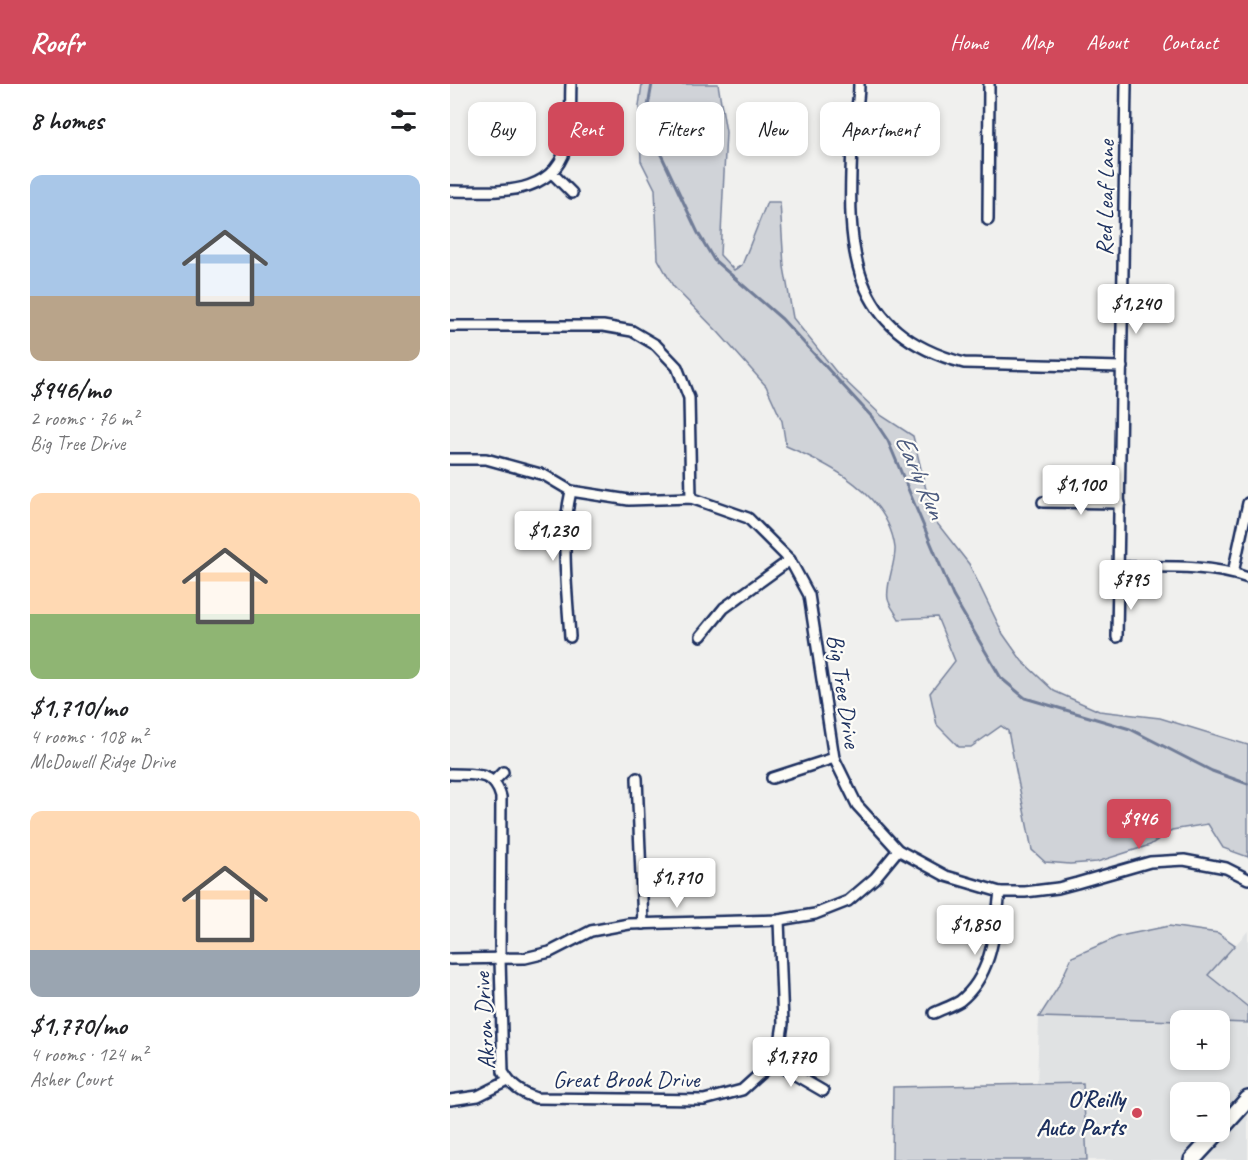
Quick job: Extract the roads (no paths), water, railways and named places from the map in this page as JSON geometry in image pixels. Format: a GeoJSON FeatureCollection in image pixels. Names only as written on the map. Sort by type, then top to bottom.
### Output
{"type":"FeatureCollection","features":[{"type":"Feature","properties":{"kind":"main road"},"geometry":{"type":"LineString","coordinates":[[1230,1119],[1248,1099]]}},
{"type":"Feature","properties":{"kind":"main road"},"geometry":{"type":"LineString","coordinates":[[1192,1160],[1209,1142]]}},
{"type":"Feature","properties":{"kind":"street"},"geometry":{"type":"LineString","coordinates":[[450,191],[504,191],[522,188],[537,183],[552,173],[567,143],[570,127],[571,84]]}},
{"type":"Feature","properties":{"kind":"street"},"geometry":{"type":"LineString","coordinates":[[859,84],[852,148],[851,238],[858,272],[867,294],[883,316],[899,332],[919,346],[942,357],[964,363],[1122,367]]}},
{"type":"Feature","properties":{"kind":"street"},"geometry":{"type":"LineString","coordinates":[[988,220],[989,84]]}},
{"type":"Feature","properties":{"kind":"street","name":"Red Leaf Lane"},"geometry":{"type":"LineString","coordinates":[[1117,637],[1126,84]]}},
{"type":"Feature","properties":{"kind":"street"},"geometry":{"type":"LineString","coordinates":[[552,173],[572,193]]}},
{"type":"Feature","properties":{"kind":"street"},"geometry":{"type":"LineString","coordinates":[[450,326],[603,326],[632,332],[656,345],[677,367],[689,398],[691,498]]}},
{"type":"Feature","properties":{"kind":"street","name":"Big Tree Drive"},"geometry":{"type":"LineString","coordinates":[[450,459],[486,459],[544,475],[571,491],[629,500],[691,498],[748,518],[790,561],[809,595],[834,758],[857,805],[898,850],[946,876],[1000,891],[1025,892],[1058,888],[1125,868],[1168,860],[1184,860],[1226,868],[1248,879]]}},
{"type":"Feature","properties":{"kind":"street"},"geometry":{"type":"LineString","coordinates":[[570,637],[565,534],[571,491]]}},
{"type":"Feature","properties":{"kind":"street"},"geometry":{"type":"LineString","coordinates":[[1043,502],[1120,503]]}},
{"type":"Feature","properties":{"kind":"street"},"geometry":{"type":"LineString","coordinates":[[1233,573],[1248,502]]}},
{"type":"Feature","properties":{"kind":"street"},"geometry":{"type":"LineString","coordinates":[[701,636],[724,608],[790,561]]}},
{"type":"Feature","properties":{"kind":"street"},"geometry":{"type":"LineString","coordinates":[[1119,567],[1183,567],[1233,573],[1248,578]]}},
{"type":"Feature","properties":{"kind":"street"},"geometry":{"type":"LineString","coordinates":[[772,778],[834,758]]}},
{"type":"Feature","properties":{"kind":"street"},"geometry":{"type":"LineString","coordinates":[[450,774],[478,774],[494,781],[503,772]]}},
{"type":"Feature","properties":{"kind":"street"},"geometry":{"type":"LineString","coordinates":[[638,778],[642,924]]}},
{"type":"Feature","properties":{"kind":"street","name":"Akron Drive"},"geometry":{"type":"LineString","coordinates":[[494,781],[501,797],[502,1059],[503,1072],[508,1081]]}},
{"type":"Feature","properties":{"kind":"street"},"geometry":{"type":"LineString","coordinates":[[450,959],[525,958],[549,952],[579,936],[603,927],[779,920],[815,914],[848,901],[875,878],[898,850]]}},
{"type":"Feature","properties":{"kind":"street"},"geometry":{"type":"LineString","coordinates":[[934,1013],[958,1002],[969,992],[987,962],[1000,891]]}},
{"type":"Feature","properties":{"kind":"street"},"geometry":{"type":"LineString","coordinates":[[779,920],[783,1024],[774,1062],[823,1091]]}},
{"type":"Feature","properties":{"kind":"street","name":"Great Brook Drive"},"geometry":{"type":"LineString","coordinates":[[508,1081],[525,1094],[536,1098],[704,1100],[742,1090],[774,1062]]}},
{"type":"Feature","properties":{"kind":"street"},"geometry":{"type":"LineString","coordinates":[[450,1100],[478,1096],[508,1081]]}},
{"type":"Feature","properties":{"kind":"waterway","name":"Early Run"},"geometry":{"type":"LineString","coordinates":[[652,84],[647,112],[648,127],[698,233],[714,260],[782,319],[872,417],[888,441],[953,596],[1001,678],[1025,698],[1130,729],[1212,771],[1248,784]]}},
{"type":"Feature","properties":{"kind":"place","name":"O'Reilly Auto Parts"},"geometry":{"type":"Point","coordinates":[1137,1113]}}]}
